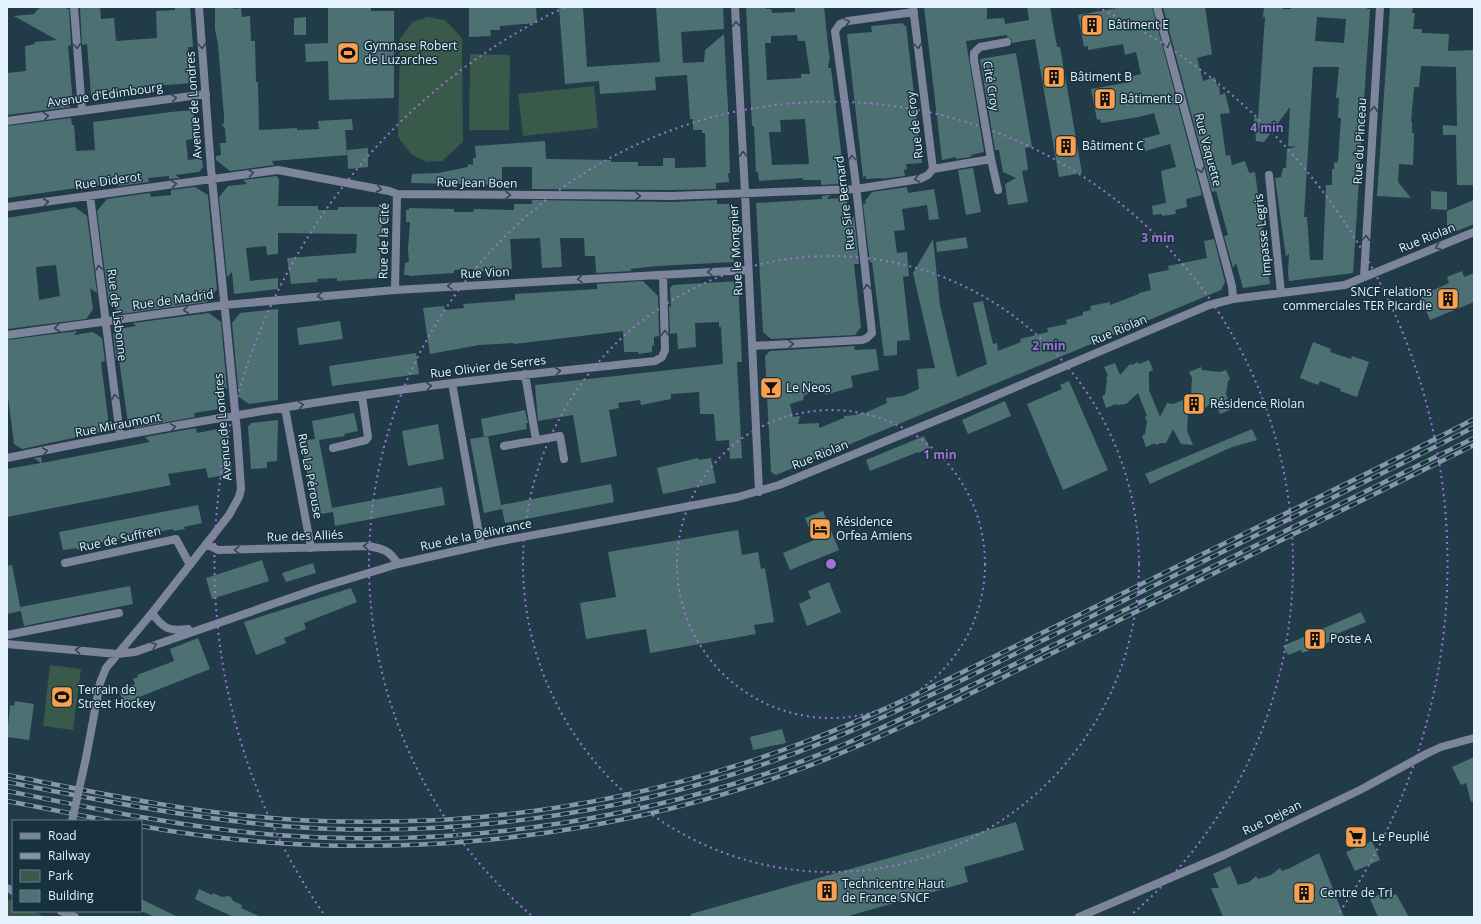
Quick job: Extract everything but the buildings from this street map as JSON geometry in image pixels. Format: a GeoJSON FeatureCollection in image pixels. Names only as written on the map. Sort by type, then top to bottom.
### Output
{"type":"FeatureCollection","features":[{"type":"Feature","properties":{"kind":"street"},"geometry":{"type":"LineString","coordinates":[[74,7],[82,111]]}},
{"type":"Feature","properties":{"kind":"street","name":"Avenue de Londres"},"geometry":{"type":"LineString","coordinates":[[72,820],[100,683],[106,668],[152,613],[229,515],[239,497],[241,489],[212,179],[199,7]]}},
{"type":"Feature","properties":{"kind":"street","name":"Rue le Mongnier"},"geometry":{"type":"LineString","coordinates":[[735,7],[759,492]]}},
{"type":"Feature","properties":{"kind":"street","name":"Rue Vaquette"},"geometry":{"type":"LineString","coordinates":[[1157,7],[1232,286],[1233,299]]}},
{"type":"Feature","properties":{"kind":"street","name":"Rue du Pinceau"},"geometry":{"type":"LineString","coordinates":[[1364,277],[1380,7]]}},
{"type":"Feature","properties":{"kind":"street","name":"Rue de Croy"},"geometry":{"type":"LineString","coordinates":[[745,193],[856,189],[920,179],[928,176],[933,169],[914,9]]}},
{"type":"Feature","properties":{"kind":"street","name":"Rue Sire Bernard"},"geometry":{"type":"LineString","coordinates":[[752,346],[862,340],[868,338],[872,333],[856,189],[835,31],[840,24],[848,21],[914,9]]}},
{"type":"Feature","properties":{"kind":"street","name":"Cité Croy"},"geometry":{"type":"LineString","coordinates":[[998,190],[991,159],[974,53],[980,47],[1007,42]]}},
{"type":"Feature","properties":{"kind":"street","name":"Avenue d'Edimbourg"},"geometry":{"type":"LineString","coordinates":[[7,121],[206,94]]}},
{"type":"Feature","properties":{"kind":"street"},"geometry":{"type":"LineString","coordinates":[[933,169],[991,159]]}},
{"type":"Feature","properties":{"kind":"street","name":"Rue Jean Boen"},"geometry":{"type":"LineString","coordinates":[[212,179],[278,170],[389,191],[397,194],[672,196],[745,193]]}},
{"type":"Feature","properties":{"kind":"street","name":"Impasse Legris"},"geometry":{"type":"LineString","coordinates":[[1269,175],[1282,293]]}},
{"type":"Feature","properties":{"kind":"street","name":"Rue Diderot"},"geometry":{"type":"LineString","coordinates":[[7,207],[212,179]]}},
{"type":"Feature","properties":{"kind":"street","name":"Rue de la Cité"},"geometry":{"type":"LineString","coordinates":[[395,290],[397,194]]}},
{"type":"Feature","properties":{"kind":"street","name":"Rue de Lisbonne"},"geometry":{"type":"LineString","coordinates":[[90,196],[120,436]]}},
{"type":"Feature","properties":{"kind":"street","name":"Rue Riolan"},"geometry":{"type":"LineString","coordinates":[[759,492],[779,486],[1209,305],[1233,299],[1345,284],[1474,232]]}},
{"type":"Feature","properties":{"kind":"street","name":"Rue Vion"},"geometry":{"type":"LineString","coordinates":[[224,305],[395,290],[748,270]]}},
{"type":"Feature","properties":{"kind":"street","name":"Rue Olivier de Serres"},"geometry":{"type":"LineString","coordinates":[[235,416],[452,383],[655,361],[662,357],[665,350],[663,275]]}},
{"type":"Feature","properties":{"kind":"street","name":"Rue de Madrid"},"geometry":{"type":"LineString","coordinates":[[7,335],[224,305]]}},
{"type":"Feature","properties":{"kind":"street"},"geometry":{"type":"LineString","coordinates":[[525,374],[536,440]]}},
{"type":"Feature","properties":{"kind":"street"},"geometry":{"type":"LineString","coordinates":[[452,383],[481,545]]}},
{"type":"Feature","properties":{"kind":"street"},"geometry":{"type":"LineString","coordinates":[[333,448],[366,440],[368,437],[362,396]]}},
{"type":"Feature","properties":{"kind":"street","name":"Rue La Pérouse"},"geometry":{"type":"LineString","coordinates":[[285,408],[311,548]]}},
{"type":"Feature","properties":{"kind":"street","name":"Rue Miraumont"},"geometry":{"type":"LineString","coordinates":[[7,458],[235,416]]}},
{"type":"Feature","properties":{"kind":"street"},"geometry":{"type":"LineString","coordinates":[[504,446],[560,436],[564,459]]}},
{"type":"Feature","properties":{"kind":"street","name":"Rue de la Délivrance"},"geometry":{"type":"LineString","coordinates":[[7,644],[117,654],[135,652],[204,626],[332,583],[398,564],[481,545],[759,492]]}},
{"type":"Feature","properties":{"kind":"street","name":"Rue de Suffren"},"geometry":{"type":"LineString","coordinates":[[65,563],[176,539],[190,565]]}},
{"type":"Feature","properties":{"kind":"street","name":"Rue des Alliés"},"geometry":{"type":"LineString","coordinates":[[206,544],[218,550],[368,546],[383,549],[391,554],[398,564]]}},
{"type":"Feature","properties":{"kind":"street"},"geometry":{"type":"LineString","coordinates":[[7,635],[119,613]]}},
{"type":"Feature","properties":{"kind":"street","name":"Rue de la Délivrance"},"geometry":{"type":"LineString","coordinates":[[152,613],[164,627],[174,630],[204,626]]}},
{"type":"Feature","properties":{"kind":"street","name":"Rue Dejean"},"geometry":{"type":"LineString","coordinates":[[1079,917],[1224,855],[1360,790],[1441,747],[1474,738]]}},
{"type":"Feature","properties":{"kind":"street"},"geometry":{"type":"LineString","coordinates":[[63,912],[75,917]]}},
{"type":"Feature","properties":{"kind":"green space"},"geometry":{"type":"Polygon","coordinates":[[[428,17],[445,20],[462,38],[463,142],[442,161],[427,162],[412,155],[398,137],[400,39],[412,22],[428,17]]]}},
{"type":"Feature","properties":{"kind":"green space"},"geometry":{"type":"Polygon","coordinates":[[[470,54],[510,55],[509,130],[469,130],[470,54]]]}},
{"type":"Feature","properties":{"kind":"green space"},"geometry":{"type":"Polygon","coordinates":[[[594,86],[598,128],[523,136],[518,94],[594,86]]]}},
{"type":"Feature","properties":{"kind":"green space","name":"Terrain de Street Hockey"},"geometry":{"type":"Polygon","coordinates":[[[50,665],[81,669],[73,730],[43,726],[50,665]]]}},
{"type":"Feature","properties":{"kind":"green space"},"geometry":{"type":"Polygon","coordinates":[[[7,899],[12,902],[12,912],[35,912],[46,917],[7,917],[7,899]]]}},
{"type":"Feature","properties":{"kind":"railway"},"geometry":{"type":"LineString","coordinates":[[7,775],[145,802],[214,812],[284,819],[343,822],[421,821],[486,817],[575,805],[662,786],[749,762],[838,729],[885,709],[1341,486],[1474,419]]}},
{"type":"Feature","properties":{"kind":"railway"},"geometry":{"type":"LineString","coordinates":[[7,782],[109,802],[247,823],[342,829],[404,829],[467,826],[529,819],[652,797],[712,781],[770,762],[839,736],[883,717],[950,686],[1474,427]]}},
{"type":"Feature","properties":{"kind":"railway"},"geometry":{"type":"LineString","coordinates":[[7,791],[141,817],[209,828],[276,835],[340,838],[404,838],[531,828],[657,804],[719,788],[780,769],[824,753],[866,735],[950,696],[1474,438]]}},
{"type":"Feature","properties":{"kind":"railway"},"geometry":{"type":"LineString","coordinates":[[142,826],[222,838],[304,844],[386,846],[468,842],[550,832],[631,818],[711,798],[806,767],[923,717],[1474,445]]}},
{"type":"Feature","properties":{"kind":"railway"},"geometry":{"type":"LineString","coordinates":[[7,801],[105,820]]}},
{"type":"Feature","properties":{"kind":"place","name":"Bâtiment E"},"geometry":{"type":"Point","coordinates":[1092,25]}},
{"type":"Feature","properties":{"kind":"place","name":"Gymnase Robert de Luzarches"},"geometry":{"type":"Point","coordinates":[348,53]}},
{"type":"Feature","properties":{"kind":"place","name":"Bâtiment B"},"geometry":{"type":"Point","coordinates":[1054,77]}},
{"type":"Feature","properties":{"kind":"place","name":"Bâtiment D"},"geometry":{"type":"Point","coordinates":[1105,99]}},
{"type":"Feature","properties":{"kind":"place","name":"Bâtiment C"},"geometry":{"type":"Point","coordinates":[1066,146]}},
{"type":"Feature","properties":{"kind":"place","name":"SNCF relations commerciales TER Picardie"},"geometry":{"type":"Point","coordinates":[1448,299]}},
{"type":"Feature","properties":{"kind":"place","name":"Le Neos"},"geometry":{"type":"Point","coordinates":[771,388]}},
{"type":"Feature","properties":{"kind":"place","name":"Résidence Riolan"},"geometry":{"type":"Point","coordinates":[1194,404]}},
{"type":"Feature","properties":{"kind":"place","name":"Résidence Orfea Amiens"},"geometry":{"type":"Point","coordinates":[820,529]}},
{"type":"Feature","properties":{"kind":"place","name":"Poste A"},"geometry":{"type":"Point","coordinates":[1315,639]}},
{"type":"Feature","properties":{"kind":"place","name":"Terrain de Street Hockey"},"geometry":{"type":"Point","coordinates":[62,697]}},
{"type":"Feature","properties":{"kind":"place","name":"Le Peuplié"},"geometry":{"type":"Point","coordinates":[1356,837]}},
{"type":"Feature","properties":{"kind":"place","name":"Technicentre Haut de France SNCF"},"geometry":{"type":"Point","coordinates":[827,891]}},
{"type":"Feature","properties":{"kind":"place","name":"Centre de Tri"},"geometry":{"type":"Point","coordinates":[1304,893]}}]}
